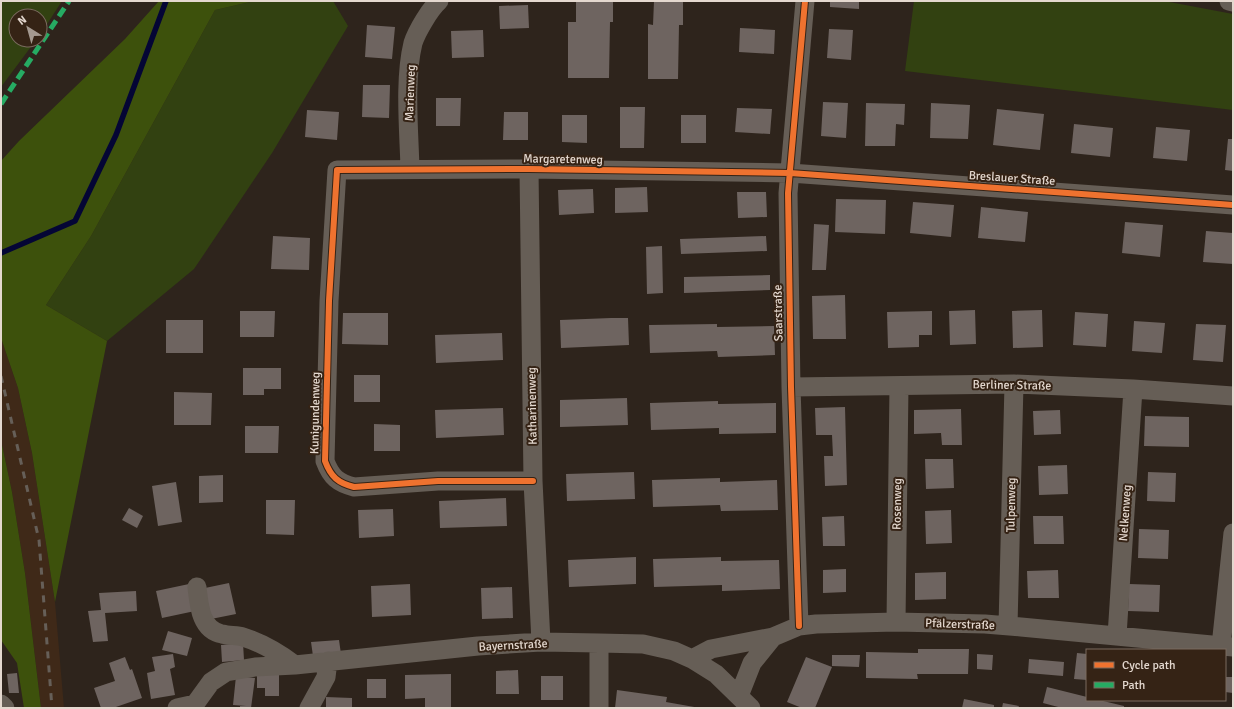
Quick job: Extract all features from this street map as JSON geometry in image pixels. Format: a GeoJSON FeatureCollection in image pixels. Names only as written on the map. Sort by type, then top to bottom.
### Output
{"type":"FeatureCollection","features":[{"type":"Feature","properties":{"kind":"street","name":"Marienweg"},"geometry":{"type":"LineString","coordinates":[[410,169],[408,75],[414,41],[431,8],[439,1]]}},
{"type":"Feature","properties":{"kind":"street","name":"Saarstraße"},"geometry":{"type":"LineString","coordinates":[[800,626],[791,387],[788,193],[805,1]]}},
{"type":"Feature","properties":{"kind":"street"},"geometry":{"type":"LineString","coordinates":[[1229,1],[1233,2]]}},
{"type":"Feature","properties":{"kind":"street","name":"Margaretenweg"},"geometry":{"type":"LineString","coordinates":[[337,170],[529,169],[790,173]]}},
{"type":"Feature","properties":{"kind":"street","name":"Katharinenweg"},"geometry":{"type":"LineString","coordinates":[[529,169],[533,481],[541,642]]}},
{"type":"Feature","properties":{"kind":"street","name":"Kunigundenweg"},"geometry":{"type":"LineString","coordinates":[[337,170],[328,308],[325,461],[330,473],[343,484],[354,487],[438,482],[533,481]]}},
{"type":"Feature","properties":{"kind":"street","name":"Breslauer Straße"},"geometry":{"type":"LineString","coordinates":[[790,173],[1233,205]]}},
{"type":"Feature","properties":{"kind":"street","name":"Berliner Straße"},"geometry":{"type":"LineString","coordinates":[[791,387],[1014,384],[1133,389],[1233,396]]}},
{"type":"Feature","properties":{"kind":"street","name":"Tulpenweg"},"geometry":{"type":"LineString","coordinates":[[1008,626],[1014,384]]}},
{"type":"Feature","properties":{"kind":"street","name":"Rosenweg"},"geometry":{"type":"LineString","coordinates":[[896,622],[899,386]]}},
{"type":"Feature","properties":{"kind":"street","name":"Nelkenweg"},"geometry":{"type":"LineString","coordinates":[[1117,636],[1133,389]]}},
{"type":"Feature","properties":{"kind":"street"},"geometry":{"type":"LineString","coordinates":[[1227,646],[1233,533]]}},
{"type":"Feature","properties":{"kind":"street"},"geometry":{"type":"LineString","coordinates":[[197,587],[200,613],[208,627],[220,634],[243,637],[273,650],[295,665]]}},
{"type":"Feature","properties":{"kind":"street","name":"Pfälzerstraße"},"geometry":{"type":"LineString","coordinates":[[692,659],[711,649],[772,637],[800,626],[816,624],[896,622],[1008,626],[1227,646]]}},
{"type":"Feature","properties":{"kind":"street"},"geometry":{"type":"LineString","coordinates":[[745,702],[752,663],[772,637]]}},
{"type":"Feature","properties":{"kind":"street","name":"Bayernstraße"},"geometry":{"type":"LineString","coordinates":[[195,706],[211,682],[226,672],[255,667],[295,665],[478,646],[541,642],[643,644],[674,651],[692,659],[716,674],[745,702]]}},
{"type":"Feature","properties":{"kind":"street"},"geometry":{"type":"LineString","coordinates":[[599,643],[599,708]]}},
{"type":"Feature","properties":{"kind":"street"},"geometry":{"type":"LineString","coordinates":[[309,708],[326,677],[328,661]]}},
{"type":"Feature","properties":{"kind":"street"},"geometry":{"type":"LineString","coordinates":[[1,704],[5,708]]}},
{"type":"Feature","properties":{"kind":"street"},"geometry":{"type":"LineString","coordinates":[[177,708],[195,706]]}},
{"type":"Feature","properties":{"kind":"shaded area"},"geometry":{"type":"Polygon","coordinates":[[[1,338],[18,388],[32,453],[55,602],[64,708],[41,708],[25,573],[12,492],[1,440],[1,338]]]}},
{"type":"Feature","properties":{"kind":"green space"},"geometry":{"type":"Polygon","coordinates":[[[1,1],[62,1],[48,23],[48,8],[8,8],[8,48],[30,48],[1,87],[1,1]]]}},
{"type":"Feature","properties":{"kind":"green space"},"geometry":{"type":"Polygon","coordinates":[[[159,1],[254,1],[215,10],[91,236],[46,305],[107,341],[55,602],[32,453],[18,388],[1,338],[1,161],[19,141],[125,39],[159,1]]]}},
{"type":"Feature","properties":{"kind":"green space"},"geometry":{"type":"Polygon","coordinates":[[[254,1],[333,1],[348,26],[272,153],[194,269],[107,341],[46,305],[91,236],[215,10],[254,1]]]}},
{"type":"Feature","properties":{"kind":"green space"},"geometry":{"type":"Polygon","coordinates":[[[914,1],[1164,1],[1233,14],[1233,110],[905,71],[914,1]]]}},
{"type":"Feature","properties":{"kind":"green space"},"geometry":{"type":"Polygon","coordinates":[[[1,440],[12,492],[25,573],[41,708],[24,708],[17,663],[1,640],[1,440]]]}},
{"type":"Feature","properties":{"kind":"building"},"geometry":{"type":"Polygon","coordinates":[[[576,1],[613,1],[613,22],[610,22],[609,78],[568,78],[568,22],[576,22],[576,1]]]}},
{"type":"Feature","properties":{"kind":"building"},"geometry":{"type":"Polygon","coordinates":[[[654,1],[683,1],[683,25],[679,25],[678,79],[648,79],[648,24],[653,25],[654,1]]]}},
{"type":"Feature","properties":{"kind":"building"},"geometry":{"type":"Polygon","coordinates":[[[830,1],[859,1],[859,9],[830,7],[830,1]]]}},
{"type":"Feature","properties":{"kind":"building"},"geometry":{"type":"Polygon","coordinates":[[[528,5],[529,28],[500,29],[499,6],[528,5]]]}},
{"type":"Feature","properties":{"kind":"building"},"geometry":{"type":"Polygon","coordinates":[[[367,25],[395,27],[392,59],[365,57],[367,25]]]}},
{"type":"Feature","properties":{"kind":"building"},"geometry":{"type":"Polygon","coordinates":[[[740,28],[775,30],[774,54],[739,52],[740,28]]]}},
{"type":"Feature","properties":{"kind":"building"},"geometry":{"type":"Polygon","coordinates":[[[829,29],[853,30],[851,60],[827,58],[829,29]]]}},
{"type":"Feature","properties":{"kind":"building"},"geometry":{"type":"Polygon","coordinates":[[[483,30],[484,57],[452,58],[451,31],[483,30]]]}},
{"type":"Feature","properties":{"kind":"building"},"geometry":{"type":"Polygon","coordinates":[[[363,85],[390,85],[389,118],[362,117],[363,85]]]}},
{"type":"Feature","properties":{"kind":"building"},"geometry":{"type":"Polygon","coordinates":[[[436,98],[461,98],[460,126],[436,126],[436,98]]]}},
{"type":"Feature","properties":{"kind":"building"},"geometry":{"type":"Polygon","coordinates":[[[823,102],[848,103],[846,138],[821,136],[823,102]]]}},
{"type":"Feature","properties":{"kind":"building"},"geometry":{"type":"Polygon","coordinates":[[[866,103],[905,104],[904,125],[896,124],[895,146],[865,146],[866,103]]]}},
{"type":"Feature","properties":{"kind":"building"},"geometry":{"type":"Polygon","coordinates":[[[931,103],[970,105],[968,139],[930,138],[931,103]]]}},
{"type":"Feature","properties":{"kind":"building"},"geometry":{"type":"Polygon","coordinates":[[[620,107],[645,107],[644,148],[620,148],[620,107]]]}},
{"type":"Feature","properties":{"kind":"building"},"geometry":{"type":"Polygon","coordinates":[[[737,108],[772,109],[770,134],[735,132],[737,108]]]}},
{"type":"Feature","properties":{"kind":"building"},"geometry":{"type":"Polygon","coordinates":[[[997,109],[1044,114],[1040,150],[993,145],[997,109]]]}},
{"type":"Feature","properties":{"kind":"building"},"geometry":{"type":"Polygon","coordinates":[[[307,110],[339,112],[337,140],[305,137],[307,110]]]}},
{"type":"Feature","properties":{"kind":"building"},"geometry":{"type":"Polygon","coordinates":[[[504,112],[528,112],[528,140],[503,140],[504,112]]]}},
{"type":"Feature","properties":{"kind":"building"},"geometry":{"type":"Polygon","coordinates":[[[562,115],[587,115],[587,143],[562,142],[562,115]]]}},
{"type":"Feature","properties":{"kind":"building"},"geometry":{"type":"Polygon","coordinates":[[[681,115],[706,115],[706,143],[681,143],[681,115]]]}},
{"type":"Feature","properties":{"kind":"building"},"geometry":{"type":"Polygon","coordinates":[[[1074,124],[1113,128],[1110,157],[1071,153],[1074,124]]]}},
{"type":"Feature","properties":{"kind":"building"},"geometry":{"type":"Polygon","coordinates":[[[1156,127],[1190,130],[1187,161],[1153,158],[1156,127]]]}},
{"type":"Feature","properties":{"kind":"building"},"geometry":{"type":"Polygon","coordinates":[[[1228,139],[1233,139],[1233,171],[1225,170],[1228,139]]]}},
{"type":"Feature","properties":{"kind":"building"},"geometry":{"type":"Polygon","coordinates":[[[647,187],[648,212],[615,213],[615,188],[647,187]]]}},
{"type":"Feature","properties":{"kind":"building"},"geometry":{"type":"Polygon","coordinates":[[[593,189],[594,213],[559,215],[558,190],[593,189]]]}},
{"type":"Feature","properties":{"kind":"building"},"geometry":{"type":"Polygon","coordinates":[[[737,192],[766,192],[767,217],[738,218],[737,192]]]}},
{"type":"Feature","properties":{"kind":"building"},"geometry":{"type":"Polygon","coordinates":[[[836,199],[886,200],[885,234],[835,232],[836,199]]]}},
{"type":"Feature","properties":{"kind":"building"},"geometry":{"type":"Polygon","coordinates":[[[913,202],[954,205],[951,237],[910,233],[913,202]]]}},
{"type":"Feature","properties":{"kind":"building"},"geometry":{"type":"Polygon","coordinates":[[[981,207],[1028,212],[1025,242],[978,238],[981,207]]]}},
{"type":"Feature","properties":{"kind":"building"},"geometry":{"type":"Polygon","coordinates":[[[1125,222],[1163,225],[1160,257],[1122,253],[1125,222]]]}},
{"type":"Feature","properties":{"kind":"building"},"geometry":{"type":"Polygon","coordinates":[[[814,224],[829,225],[826,270],[812,270],[814,224]]]}},
{"type":"Feature","properties":{"kind":"building"},"geometry":{"type":"Polygon","coordinates":[[[1206,231],[1233,233],[1233,264],[1203,262],[1206,231]]]}},
{"type":"Feature","properties":{"kind":"building"},"geometry":{"type":"Polygon","coordinates":[[[273,236],[310,238],[309,270],[271,269],[273,236]]]}},
{"type":"Feature","properties":{"kind":"building"},"geometry":{"type":"Polygon","coordinates":[[[766,236],[767,251],[681,254],[680,239],[766,236]]]}},
{"type":"Feature","properties":{"kind":"building"},"geometry":{"type":"Polygon","coordinates":[[[662,246],[663,293],[647,294],[646,247],[662,246]]]}},
{"type":"Feature","properties":{"kind":"building"},"geometry":{"type":"Polygon","coordinates":[[[770,275],[770,290],[684,293],[684,277],[770,275]]]}},
{"type":"Feature","properties":{"kind":"building"},"geometry":{"type":"Polygon","coordinates":[[[845,295],[846,339],[813,339],[812,296],[845,295]]]}},
{"type":"Feature","properties":{"kind":"building"},"geometry":{"type":"Polygon","coordinates":[[[975,310],[976,344],[950,345],[949,311],[975,310]]]}},
{"type":"Feature","properties":{"kind":"building"},"geometry":{"type":"Polygon","coordinates":[[[1042,310],[1043,347],[1013,348],[1012,311],[1042,310]]]}},
{"type":"Feature","properties":{"kind":"building"},"geometry":{"type":"Polygon","coordinates":[[[240,311],[275,311],[274,337],[240,337],[240,311]]]}},
{"type":"Feature","properties":{"kind":"building"},"geometry":{"type":"Polygon","coordinates":[[[932,311],[932,335],[919,335],[919,347],[888,348],[887,312],[932,311]]]}},
{"type":"Feature","properties":{"kind":"building"},"geometry":{"type":"Polygon","coordinates":[[[1075,312],[1108,314],[1106,347],[1073,345],[1075,312]]]}},
{"type":"Feature","properties":{"kind":"building"},"geometry":{"type":"Polygon","coordinates":[[[343,313],[388,313],[388,345],[342,344],[343,313]]]}},
{"type":"Feature","properties":{"kind":"building"},"geometry":{"type":"Polygon","coordinates":[[[628,318],[629,345],[561,348],[560,320],[628,318]]]}},
{"type":"Feature","properties":{"kind":"building"},"geometry":{"type":"Polygon","coordinates":[[[166,320],[203,320],[203,353],[166,353],[166,320]]]}},
{"type":"Feature","properties":{"kind":"building"},"geometry":{"type":"Polygon","coordinates":[[[1134,321],[1165,323],[1162,353],[1132,351],[1134,321]]]}},
{"type":"Feature","properties":{"kind":"building"},"geometry":{"type":"Polygon","coordinates":[[[717,324],[717,327],[774,326],[775,355],[718,357],[717,351],[650,353],[649,325],[717,324]]]}},
{"type":"Feature","properties":{"kind":"building"},"geometry":{"type":"Polygon","coordinates":[[[1196,324],[1226,325],[1223,362],[1193,360],[1196,324]]]}},
{"type":"Feature","properties":{"kind":"building"},"geometry":{"type":"Polygon","coordinates":[[[502,333],[503,360],[436,363],[435,335],[502,333]]]}},
{"type":"Feature","properties":{"kind":"building"},"geometry":{"type":"Polygon","coordinates":[[[243,368],[281,368],[281,389],[264,389],[264,395],[243,395],[243,368]]]}},
{"type":"Feature","properties":{"kind":"building"},"geometry":{"type":"Polygon","coordinates":[[[354,375],[380,375],[380,402],[354,402],[354,375]]]}},
{"type":"Feature","properties":{"kind":"building"},"geometry":{"type":"Polygon","coordinates":[[[174,392],[212,393],[211,425],[174,425],[174,392]]]}},
{"type":"Feature","properties":{"kind":"building"},"geometry":{"type":"Polygon","coordinates":[[[627,398],[628,425],[560,427],[560,400],[627,398]]]}},
{"type":"Feature","properties":{"kind":"building"},"geometry":{"type":"Polygon","coordinates":[[[718,401],[718,404],[776,403],[776,433],[719,434],[719,428],[651,430],[650,403],[718,401]]]}},
{"type":"Feature","properties":{"kind":"building"},"geometry":{"type":"Polygon","coordinates":[[[845,407],[847,485],[825,486],[824,456],[833,456],[832,435],[816,435],[815,408],[845,407]]]}},
{"type":"Feature","properties":{"kind":"building"},"geometry":{"type":"Polygon","coordinates":[[[503,408],[504,435],[436,438],[435,410],[503,408]]]}},
{"type":"Feature","properties":{"kind":"building"},"geometry":{"type":"Polygon","coordinates":[[[961,409],[962,445],[942,445],[941,433],[914,434],[914,410],[961,409]]]}},
{"type":"Feature","properties":{"kind":"building"},"geometry":{"type":"Polygon","coordinates":[[[1060,410],[1061,434],[1034,435],[1033,411],[1060,410]]]}},
{"type":"Feature","properties":{"kind":"building"},"geometry":{"type":"Polygon","coordinates":[[[1145,416],[1189,417],[1189,447],[1144,446],[1145,416]]]}},
{"type":"Feature","properties":{"kind":"building"},"geometry":{"type":"Polygon","coordinates":[[[374,424],[400,425],[400,451],[374,451],[374,424]]]}},
{"type":"Feature","properties":{"kind":"building"},"geometry":{"type":"Polygon","coordinates":[[[245,426],[279,426],[278,453],[245,453],[245,426]]]}},
{"type":"Feature","properties":{"kind":"building"},"geometry":{"type":"Polygon","coordinates":[[[925,459],[953,459],[954,488],[926,489],[925,459]]]}},
{"type":"Feature","properties":{"kind":"building"},"geometry":{"type":"Polygon","coordinates":[[[1067,465],[1068,494],[1039,495],[1038,466],[1067,465]]]}},
{"type":"Feature","properties":{"kind":"building"},"geometry":{"type":"Polygon","coordinates":[[[634,472],[635,499],[567,501],[566,474],[634,472]]]}},
{"type":"Feature","properties":{"kind":"building"},"geometry":{"type":"Polygon","coordinates":[[[1148,472],[1176,473],[1175,502],[1147,501],[1148,472]]]}},
{"type":"Feature","properties":{"kind":"building"},"geometry":{"type":"Polygon","coordinates":[[[223,475],[223,502],[199,503],[199,476],[223,475]]]}},
{"type":"Feature","properties":{"kind":"building"},"geometry":{"type":"Polygon","coordinates":[[[720,478],[720,482],[777,480],[778,510],[721,511],[720,505],[653,507],[652,480],[720,478]]]}},
{"type":"Feature","properties":{"kind":"building"},"geometry":{"type":"Polygon","coordinates":[[[176,482],[182,522],[158,526],[152,486],[176,482]]]}},
{"type":"Feature","properties":{"kind":"building"},"geometry":{"type":"Polygon","coordinates":[[[506,498],[507,526],[440,528],[439,501],[506,498]]]}},
{"type":"Feature","properties":{"kind":"building"},"geometry":{"type":"Polygon","coordinates":[[[266,500],[295,500],[294,535],[266,534],[266,500]]]}},
{"type":"Feature","properties":{"kind":"building"},"geometry":{"type":"Polygon","coordinates":[[[129,508],[143,516],[137,528],[122,520],[129,508]]]}},
{"type":"Feature","properties":{"kind":"building"},"geometry":{"type":"Polygon","coordinates":[[[393,509],[394,536],[359,538],[358,510],[393,509]]]}},
{"type":"Feature","properties":{"kind":"building"},"geometry":{"type":"Polygon","coordinates":[[[951,510],[952,543],[926,544],[925,511],[951,510]]]}},
{"type":"Feature","properties":{"kind":"building"},"geometry":{"type":"Polygon","coordinates":[[[844,516],[845,546],[823,546],[822,517],[844,516]]]}},
{"type":"Feature","properties":{"kind":"building"},"geometry":{"type":"Polygon","coordinates":[[[1033,516],[1063,516],[1064,544],[1034,544],[1033,516]]]}},
{"type":"Feature","properties":{"kind":"building"},"geometry":{"type":"Polygon","coordinates":[[[1139,529],[1169,530],[1168,559],[1138,558],[1139,529]]]}},
{"type":"Feature","properties":{"kind":"building"},"geometry":{"type":"Polygon","coordinates":[[[636,557],[636,584],[569,587],[568,560],[636,557]]]}},
{"type":"Feature","properties":{"kind":"building"},"geometry":{"type":"Polygon","coordinates":[[[721,557],[721,561],[779,560],[780,589],[722,591],[722,585],[654,587],[653,559],[721,557]]]}},
{"type":"Feature","properties":{"kind":"building"},"geometry":{"type":"Polygon","coordinates":[[[846,569],[846,592],[823,593],[823,570],[846,569]]]}},
{"type":"Feature","properties":{"kind":"building"},"geometry":{"type":"Polygon","coordinates":[[[1058,570],[1059,598],[1028,598],[1027,571],[1058,570]]]}},
{"type":"Feature","properties":{"kind":"building"},"geometry":{"type":"Polygon","coordinates":[[[946,572],[946,599],[915,600],[915,573],[946,572]]]}},
{"type":"Feature","properties":{"kind":"building"},"geometry":{"type":"Polygon","coordinates":[[[229,583],[236,614],[211,619],[205,588],[229,583]]]}},
{"type":"Feature","properties":{"kind":"building"},"geometry":{"type":"Polygon","coordinates":[[[189,584],[195,611],[162,618],[156,591],[189,584]]]}},
{"type":"Feature","properties":{"kind":"building"},"geometry":{"type":"Polygon","coordinates":[[[410,584],[411,615],[372,617],[371,586],[410,584]]]}},
{"type":"Feature","properties":{"kind":"building"},"geometry":{"type":"Polygon","coordinates":[[[1129,584],[1160,585],[1159,612],[1128,611],[1129,584]]]}},
{"type":"Feature","properties":{"kind":"building"},"geometry":{"type":"Polygon","coordinates":[[[512,587],[513,618],[482,619],[481,588],[512,587]]]}},
{"type":"Feature","properties":{"kind":"building"},"geometry":{"type":"Polygon","coordinates":[[[136,591],[137,611],[105,613],[108,641],[93,642],[88,611],[101,610],[99,593],[136,591]]]}},
{"type":"Feature","properties":{"kind":"building"},"geometry":{"type":"Polygon","coordinates":[[[168,631],[192,638],[187,656],[162,650],[168,631]]]}},
{"type":"Feature","properties":{"kind":"building"},"geometry":{"type":"Polygon","coordinates":[[[339,640],[341,654],[313,656],[311,642],[339,640]]]}},
{"type":"Feature","properties":{"kind":"building"},"geometry":{"type":"Polygon","coordinates":[[[243,643],[244,660],[222,662],[221,645],[243,643]]]}},
{"type":"Feature","properties":{"kind":"building"},"geometry":{"type":"Polygon","coordinates":[[[918,649],[969,649],[968,674],[917,674],[918,679],[866,678],[866,652],[918,653],[918,649]]]}},
{"type":"Feature","properties":{"kind":"building"},"geometry":{"type":"Polygon","coordinates":[[[1077,653],[1086,654],[1086,680],[1074,679],[1077,653]]]}},
{"type":"Feature","properties":{"kind":"building"},"geometry":{"type":"Polygon","coordinates":[[[173,654],[175,667],[170,669],[175,695],[151,699],[147,673],[155,671],[152,657],[173,654]]]}},
{"type":"Feature","properties":{"kind":"building"},"geometry":{"type":"Polygon","coordinates":[[[977,654],[993,655],[992,670],[977,669],[977,654]]]}},
{"type":"Feature","properties":{"kind":"building"},"geometry":{"type":"Polygon","coordinates":[[[832,655],[860,655],[859,667],[832,666],[832,655]]]}},
{"type":"Feature","properties":{"kind":"building"},"geometry":{"type":"Polygon","coordinates":[[[125,657],[130,670],[132,669],[142,698],[113,708],[101,708],[94,688],[115,681],[109,663],[125,657]]]}},
{"type":"Feature","properties":{"kind":"building"},"geometry":{"type":"Polygon","coordinates":[[[806,657],[832,667],[815,708],[802,708],[787,702],[806,657]]]}},
{"type":"Feature","properties":{"kind":"building"},"geometry":{"type":"Polygon","coordinates":[[[1029,659],[1064,662],[1063,676],[1028,673],[1029,659]]]}},
{"type":"Feature","properties":{"kind":"building"},"geometry":{"type":"Polygon","coordinates":[[[518,670],[519,694],[496,694],[496,671],[518,670]]]}},
{"type":"Feature","properties":{"kind":"building"},"geometry":{"type":"Polygon","coordinates":[[[17,673],[19,693],[9,693],[7,674],[17,673]]]}},
{"type":"Feature","properties":{"kind":"building"},"geometry":{"type":"Polygon","coordinates":[[[257,673],[279,673],[279,696],[265,696],[265,688],[257,688],[257,673]]]}},
{"type":"Feature","properties":{"kind":"building"},"geometry":{"type":"Polygon","coordinates":[[[451,674],[451,707],[425,708],[425,698],[405,699],[405,675],[451,674]]]}},
{"type":"Feature","properties":{"kind":"building"},"geometry":{"type":"Polygon","coordinates":[[[236,676],[255,678],[251,708],[240,708],[240,706],[246,706],[233,705],[236,676]]]}},
{"type":"Feature","properties":{"kind":"building"},"geometry":{"type":"Polygon","coordinates":[[[541,676],[563,676],[563,700],[541,700],[541,676]]]}},
{"type":"Feature","properties":{"kind":"building"},"geometry":{"type":"Polygon","coordinates":[[[1226,677],[1233,677],[1233,693],[1226,692],[1226,677]]]}},
{"type":"Feature","properties":{"kind":"building"},"geometry":{"type":"Polygon","coordinates":[[[367,679],[386,679],[386,698],[367,698],[367,679]]]}},
{"type":"Feature","properties":{"kind":"building"},"geometry":{"type":"Polygon","coordinates":[[[1047,687],[1086,697],[1086,701],[1103,701],[1124,706],[1124,708],[1062,708],[1043,703],[1047,687]]]}},
{"type":"Feature","properties":{"kind":"building"},"geometry":{"type":"Polygon","coordinates":[[[617,690],[667,697],[666,702],[700,708],[615,708],[617,690]]]}},
{"type":"Feature","properties":{"kind":"building"},"geometry":{"type":"Polygon","coordinates":[[[326,697],[352,698],[352,708],[326,708],[326,697]]]}},
{"type":"Feature","properties":{"kind":"building"},"geometry":{"type":"Polygon","coordinates":[[[964,699],[994,705],[994,708],[962,708],[964,699]]]}},
{"type":"Feature","properties":{"kind":"building"},"geometry":{"type":"Polygon","coordinates":[[[1003,703],[1019,706],[1018,708],[1002,708],[1003,703]]]}},
{"type":"Feature","properties":{"kind":"waterway"},"geometry":{"type":"LineString","coordinates":[[1,253],[75,221],[116,135],[166,1]]}},
{"type":"Feature","properties":{"kind":"railway"},"geometry":{"type":"LineString","coordinates":[[1,376],[39,540],[52,708]]}},
{"type":"Feature","properties":{"kind":"marked path"},"geometry":{"type":"LineString","coordinates":[[1,104],[69,1]]}},
{"type":"Feature","properties":{"kind":"cycle path"},"geometry":{"type":"LineString","coordinates":[[799,626],[791,387],[788,193],[805,1]]}},
{"type":"Feature","properties":{"kind":"cycle path"},"geometry":{"type":"LineString","coordinates":[[533,481],[438,481],[354,487],[339,481],[330,471],[325,461],[329,301],[337,170],[529,169],[790,173],[1233,205]]}}]}
